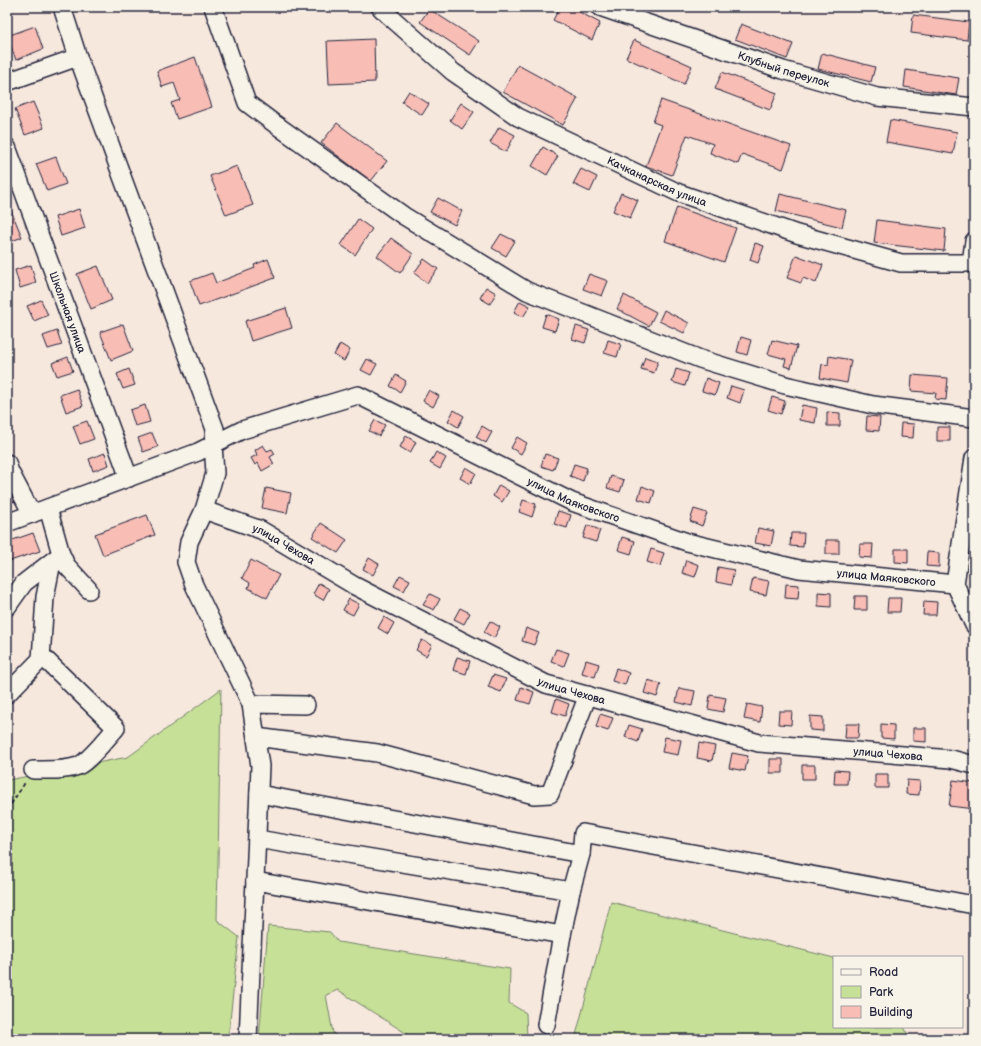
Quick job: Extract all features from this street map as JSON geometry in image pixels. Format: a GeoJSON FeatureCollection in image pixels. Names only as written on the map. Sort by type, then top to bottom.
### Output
{"type":"FeatureCollection","features":[{"type":"Feature","properties":{"kind":"street"},"geometry":{"type":"LineString","coordinates":[[62,7],[78,57],[216,429],[212,444],[215,473],[204,510],[189,542],[186,562],[194,585],[251,704],[260,766],[248,1039]]}},
{"type":"Feature","properties":{"kind":"street"},"geometry":{"type":"LineString","coordinates":[[213,7],[247,103],[404,216],[527,291],[700,359],[785,385],[873,405],[974,418]]}},
{"type":"Feature","properties":{"kind":"street","name":"Качканарская улица"},"geometry":{"type":"LineString","coordinates":[[380,7],[386,14],[453,72],[518,117],[679,193],[796,234],[901,263],[973,263]]}},
{"type":"Feature","properties":{"kind":"street","name":"Клубный переулок"},"geometry":{"type":"LineString","coordinates":[[600,7],[783,70],[877,97],[974,107]]}},
{"type":"Feature","properties":{"kind":"street"},"geometry":{"type":"LineString","coordinates":[[7,82],[78,57]]}},
{"type":"Feature","properties":{"kind":"street","name":"Школьная улица"},"geometry":{"type":"LineString","coordinates":[[7,147],[129,478]]}},
{"type":"Feature","properties":{"kind":"street"},"geometry":{"type":"LineString","coordinates":[[973,263],[974,241]]}},
{"type":"Feature","properties":{"kind":"street","name":"улица Маяковского"},"geometry":{"type":"LineString","coordinates":[[7,523],[198,452],[242,430],[358,395],[572,502],[687,542],[799,569],[955,584]]}},
{"type":"Feature","properties":{"kind":"street"},"geometry":{"type":"LineString","coordinates":[[974,458],[955,584],[974,625]]}},
{"type":"Feature","properties":{"kind":"street"},"geometry":{"type":"LineString","coordinates":[[8,470],[32,514]]}},
{"type":"Feature","properties":{"kind":"street"},"geometry":{"type":"LineString","coordinates":[[7,694],[41,659],[42,656],[45,597],[56,558],[48,508]]}},
{"type":"Feature","properties":{"kind":"street","name":"улица Чехова"},"geometry":{"type":"LineString","coordinates":[[204,510],[262,530],[355,586],[546,684],[759,742],[951,759],[974,765]]}},
{"type":"Feature","properties":{"kind":"street"},"geometry":{"type":"LineString","coordinates":[[56,558],[66,565],[89,590]]}},
{"type":"Feature","properties":{"kind":"street"},"geometry":{"type":"LineString","coordinates":[[7,607],[24,583],[56,558]]}},
{"type":"Feature","properties":{"kind":"street"},"geometry":{"type":"LineString","coordinates":[[34,770],[79,766],[88,759],[116,728],[42,656]]}},
{"type":"Feature","properties":{"kind":"street"},"geometry":{"type":"LineString","coordinates":[[256,737],[377,753],[534,795],[550,794],[588,695]]}},
{"type":"Feature","properties":{"kind":"street"},"geometry":{"type":"LineString","coordinates":[[251,704],[306,705]]}},
{"type":"Feature","properties":{"kind":"street"},"geometry":{"type":"LineString","coordinates":[[259,794],[581,854]]}},
{"type":"Feature","properties":{"kind":"street"},"geometry":{"type":"LineString","coordinates":[[546,1025],[571,891],[581,854],[583,832],[974,905]]}},
{"type":"Feature","properties":{"kind":"street"},"geometry":{"type":"LineString","coordinates":[[257,839],[571,891]]}},
{"type":"Feature","properties":{"kind":"street"},"geometry":{"type":"LineString","coordinates":[[255,881],[562,935]]}},
{"type":"Feature","properties":{"kind":"path"},"geometry":{"type":"LineString","coordinates":[[7,810],[34,770]]}},
{"type":"Feature","properties":{"kind":"green space"},"geometry":{"type":"Polygon","coordinates":[[[221,689],[217,920],[239,937],[228,1039],[7,1039],[7,778],[8,780],[128,757],[221,689]]]}},
{"type":"Feature","properties":{"kind":"green space"},"geometry":{"type":"Polygon","coordinates":[[[611,902],[833,958],[833,1028],[904,1028],[908,1035],[919,1039],[575,1039],[611,902]]]}},
{"type":"Feature","properties":{"kind":"green space"},"geometry":{"type":"Polygon","coordinates":[[[268,926],[330,932],[338,942],[510,969],[509,1003],[526,1013],[527,1039],[415,1039],[338,990],[326,995],[333,1033],[339,1039],[259,1039],[268,926]]]}},
{"type":"Feature","properties":{"kind":"building"},"geometry":{"type":"Polygon","coordinates":[[[560,7],[570,7],[600,23],[592,40],[553,20],[560,7]]]}},
{"type":"Feature","properties":{"kind":"building"},"geometry":{"type":"Polygon","coordinates":[[[429,9],[479,41],[470,55],[420,22],[429,9]]]}},
{"type":"Feature","properties":{"kind":"building"},"geometry":{"type":"Polygon","coordinates":[[[913,15],[969,22],[967,40],[911,33],[913,15]]]}},
{"type":"Feature","properties":{"kind":"building"},"geometry":{"type":"Polygon","coordinates":[[[741,24],[793,44],[787,59],[735,39],[741,24]]]}},
{"type":"Feature","properties":{"kind":"building"},"geometry":{"type":"Polygon","coordinates":[[[35,26],[43,49],[16,60],[7,36],[35,26]]]}},
{"type":"Feature","properties":{"kind":"building"},"geometry":{"type":"Polygon","coordinates":[[[374,39],[375,82],[329,84],[327,41],[374,39]]]}},
{"type":"Feature","properties":{"kind":"building"},"geometry":{"type":"Polygon","coordinates":[[[634,40],[692,66],[684,84],[626,58],[634,40]]]}},
{"type":"Feature","properties":{"kind":"building"},"geometry":{"type":"Polygon","coordinates":[[[822,53],[875,67],[871,82],[818,69],[822,53]]]}},
{"type":"Feature","properties":{"kind":"building"},"geometry":{"type":"Polygon","coordinates":[[[195,57],[212,107],[177,119],[171,103],[180,100],[174,83],[162,87],[157,71],[195,57]]]}},
{"type":"Feature","properties":{"kind":"building"},"geometry":{"type":"Polygon","coordinates":[[[518,65],[578,98],[563,125],[503,92],[518,65]]]}},
{"type":"Feature","properties":{"kind":"building"},"geometry":{"type":"Polygon","coordinates":[[[906,70],[959,78],[956,95],[904,87],[906,70]]]}},
{"type":"Feature","properties":{"kind":"building"},"geometry":{"type":"Polygon","coordinates":[[[722,72],[777,93],[770,110],[715,89],[722,72]]]}},
{"type":"Feature","properties":{"kind":"building"},"geometry":{"type":"Polygon","coordinates":[[[409,91],[429,104],[422,115],[402,102],[409,91]]]}},
{"type":"Feature","properties":{"kind":"building"},"geometry":{"type":"Polygon","coordinates":[[[661,100],[791,146],[783,169],[742,154],[738,164],[710,153],[713,144],[687,135],[672,175],[646,166],[661,125],[653,122],[661,100]]]}},
{"type":"Feature","properties":{"kind":"building"},"geometry":{"type":"Polygon","coordinates":[[[33,102],[44,128],[25,135],[15,109],[33,102]]]}},
{"type":"Feature","properties":{"kind":"building"},"geometry":{"type":"Polygon","coordinates":[[[461,103],[474,112],[462,129],[450,120],[461,103]]]}},
{"type":"Feature","properties":{"kind":"building"},"geometry":{"type":"Polygon","coordinates":[[[890,120],[957,132],[953,154],[886,142],[890,120]]]}},
{"type":"Feature","properties":{"kind":"building"},"geometry":{"type":"Polygon","coordinates":[[[337,123],[387,161],[371,181],[321,143],[337,123]]]}},
{"type":"Feature","properties":{"kind":"building"},"geometry":{"type":"Polygon","coordinates":[[[499,127],[515,135],[506,152],[490,143],[499,127]]]}},
{"type":"Feature","properties":{"kind":"building"},"geometry":{"type":"Polygon","coordinates":[[[543,147],[558,156],[547,175],[532,166],[543,147]]]}},
{"type":"Feature","properties":{"kind":"building"},"geometry":{"type":"Polygon","coordinates":[[[56,157],[66,184],[47,191],[36,164],[56,157]]]}},
{"type":"Feature","properties":{"kind":"building"},"geometry":{"type":"Polygon","coordinates":[[[237,166],[253,205],[226,215],[210,176],[237,166]]]}},
{"type":"Feature","properties":{"kind":"building"},"geometry":{"type":"Polygon","coordinates":[[[581,169],[597,177],[590,192],[573,184],[581,169]]]}},
{"type":"Feature","properties":{"kind":"building"},"geometry":{"type":"Polygon","coordinates":[[[621,193],[638,200],[630,218],[613,211],[621,193]]]}},
{"type":"Feature","properties":{"kind":"building"},"geometry":{"type":"Polygon","coordinates":[[[780,194],[846,210],[842,227],[776,211],[780,194]]]}},
{"type":"Feature","properties":{"kind":"building"},"geometry":{"type":"Polygon","coordinates":[[[438,198],[462,211],[455,225],[430,212],[438,198]]]}},
{"type":"Feature","properties":{"kind":"building"},"geometry":{"type":"Polygon","coordinates":[[[677,207],[736,228],[724,262],[665,241],[677,207]]]}},
{"type":"Feature","properties":{"kind":"building"},"geometry":{"type":"Polygon","coordinates":[[[10,208],[22,237],[7,243],[7,210],[10,208]]]}},
{"type":"Feature","properties":{"kind":"building"},"geometry":{"type":"Polygon","coordinates":[[[79,209],[85,228],[61,236],[55,217],[79,209]]]}},
{"type":"Feature","properties":{"kind":"building"},"geometry":{"type":"Polygon","coordinates":[[[358,219],[372,229],[355,255],[341,245],[358,219]]]}},
{"type":"Feature","properties":{"kind":"building"},"geometry":{"type":"Polygon","coordinates":[[[877,220],[946,229],[944,251],[874,243],[877,220]]]}},
{"type":"Feature","properties":{"kind":"building"},"geometry":{"type":"Polygon","coordinates":[[[501,234],[515,241],[506,256],[492,248],[501,234]]]}},
{"type":"Feature","properties":{"kind":"building"},"geometry":{"type":"Polygon","coordinates":[[[391,238],[413,254],[400,273],[377,256],[391,238]]]}},
{"type":"Feature","properties":{"kind":"building"},"geometry":{"type":"Polygon","coordinates":[[[755,243],[764,246],[758,263],[750,260],[755,243]]]}},
{"type":"Feature","properties":{"kind":"building"},"geometry":{"type":"Polygon","coordinates":[[[796,255],[823,265],[816,283],[803,278],[801,283],[787,278],[796,255]]]}},
{"type":"Feature","properties":{"kind":"building"},"geometry":{"type":"Polygon","coordinates":[[[268,259],[275,278],[199,306],[190,281],[212,273],[216,283],[255,268],[254,265],[268,259]]]}},
{"type":"Feature","properties":{"kind":"building"},"geometry":{"type":"Polygon","coordinates":[[[424,259],[438,269],[427,283],[414,273],[424,259]]]}},
{"type":"Feature","properties":{"kind":"building"},"geometry":{"type":"Polygon","coordinates":[[[31,265],[36,283],[20,288],[15,270],[31,265]]]}},
{"type":"Feature","properties":{"kind":"building"},"geometry":{"type":"Polygon","coordinates":[[[98,266],[112,300],[91,309],[77,274],[98,266]]]}},
{"type":"Feature","properties":{"kind":"building"},"geometry":{"type":"Polygon","coordinates":[[[589,274],[608,281],[602,296],[583,289],[589,274]]]}},
{"type":"Feature","properties":{"kind":"building"},"geometry":{"type":"Polygon","coordinates":[[[486,287],[496,293],[490,304],[480,298],[486,287]]]}},
{"type":"Feature","properties":{"kind":"building"},"geometry":{"type":"Polygon","coordinates":[[[624,295],[656,312],[649,326],[617,309],[624,295]]]}},
{"type":"Feature","properties":{"kind":"building"},"geometry":{"type":"Polygon","coordinates":[[[41,300],[48,315],[34,321],[27,306],[41,300]]]}},
{"type":"Feature","properties":{"kind":"building"},"geometry":{"type":"Polygon","coordinates":[[[520,301],[530,306],[523,317],[514,312],[520,301]]]}},
{"type":"Feature","properties":{"kind":"building"},"geometry":{"type":"Polygon","coordinates":[[[286,308],[292,328],[251,341],[245,321],[286,308]]]}},
{"type":"Feature","properties":{"kind":"building"},"geometry":{"type":"Polygon","coordinates":[[[664,310],[689,323],[684,333],[659,321],[664,310]]]}},
{"type":"Feature","properties":{"kind":"building"},"geometry":{"type":"Polygon","coordinates":[[[546,314],[559,319],[555,331],[542,327],[546,314]]]}},
{"type":"Feature","properties":{"kind":"building"},"geometry":{"type":"Polygon","coordinates":[[[123,324],[133,351],[111,360],[100,332],[123,324]]]}},
{"type":"Feature","properties":{"kind":"building"},"geometry":{"type":"Polygon","coordinates":[[[576,326],[589,330],[585,343],[572,339],[576,326]]]}},
{"type":"Feature","properties":{"kind":"building"},"geometry":{"type":"Polygon","coordinates":[[[57,331],[62,345],[48,349],[43,336],[57,331]]]}},
{"type":"Feature","properties":{"kind":"building"},"geometry":{"type":"Polygon","coordinates":[[[741,337],[751,340],[747,355],[737,352],[741,337]]]}},
{"type":"Feature","properties":{"kind":"building"},"geometry":{"type":"Polygon","coordinates":[[[608,340],[621,344],[617,357],[604,353],[608,340]]]}},
{"type":"Feature","properties":{"kind":"building"},"geometry":{"type":"Polygon","coordinates":[[[772,340],[797,346],[791,368],[784,366],[786,359],[768,354],[772,340]]]}},
{"type":"Feature","properties":{"kind":"building"},"geometry":{"type":"Polygon","coordinates":[[[340,344],[350,350],[344,361],[334,355],[340,344]]]}},
{"type":"Feature","properties":{"kind":"building"},"geometry":{"type":"Polygon","coordinates":[[[829,356],[851,360],[847,383],[820,378],[822,364],[828,365],[829,356]]]}},
{"type":"Feature","properties":{"kind":"building"},"geometry":{"type":"Polygon","coordinates":[[[68,357],[73,371],[57,376],[52,363],[68,357]]]}},
{"type":"Feature","properties":{"kind":"building"},"geometry":{"type":"Polygon","coordinates":[[[645,357],[658,361],[654,373],[641,369],[645,357]]]}},
{"type":"Feature","properties":{"kind":"building"},"geometry":{"type":"Polygon","coordinates":[[[367,359],[377,364],[371,375],[361,370],[367,359]]]}},
{"type":"Feature","properties":{"kind":"building"},"geometry":{"type":"Polygon","coordinates":[[[129,369],[135,385],[123,389],[117,374],[129,369]]]}},
{"type":"Feature","properties":{"kind":"building"},"geometry":{"type":"Polygon","coordinates":[[[676,369],[689,373],[685,386],[672,382],[676,369]]]}},
{"type":"Feature","properties":{"kind":"building"},"geometry":{"type":"Polygon","coordinates":[[[396,375],[406,381],[400,392],[390,386],[396,375]]]}},
{"type":"Feature","properties":{"kind":"building"},"geometry":{"type":"Polygon","coordinates":[[[912,375],[948,378],[946,400],[935,399],[936,393],[911,391],[912,375]]]}},
{"type":"Feature","properties":{"kind":"building"},"geometry":{"type":"Polygon","coordinates":[[[972,377],[974,377],[974,395],[970,395],[972,377]]]}},
{"type":"Feature","properties":{"kind":"building"},"geometry":{"type":"Polygon","coordinates":[[[706,378],[719,383],[715,395],[702,391],[706,378]]]}},
{"type":"Feature","properties":{"kind":"building"},"geometry":{"type":"Polygon","coordinates":[[[731,386],[744,390],[740,403],[727,398],[731,386]]]}},
{"type":"Feature","properties":{"kind":"building"},"geometry":{"type":"Polygon","coordinates":[[[77,389],[83,406],[66,412],[60,395],[77,389]]]}},
{"type":"Feature","properties":{"kind":"building"},"geometry":{"type":"Polygon","coordinates":[[[429,390],[439,396],[433,407],[423,401],[429,390]]]}},
{"type":"Feature","properties":{"kind":"building"},"geometry":{"type":"Polygon","coordinates":[[[772,397],[785,401],[781,414],[768,410],[772,397]]]}},
{"type":"Feature","properties":{"kind":"building"},"geometry":{"type":"Polygon","coordinates":[[[145,405],[150,422],[135,426],[130,410],[145,405]]]}},
{"type":"Feature","properties":{"kind":"building"},"geometry":{"type":"Polygon","coordinates":[[[802,405],[817,408],[815,423],[799,420],[802,405]]]}},
{"type":"Feature","properties":{"kind":"building"},"geometry":{"type":"Polygon","coordinates":[[[454,410],[464,416],[458,427],[448,421],[454,410]]]}},
{"type":"Feature","properties":{"kind":"building"},"geometry":{"type":"Polygon","coordinates":[[[827,412],[840,413],[840,426],[827,426],[827,412]]]}},
{"type":"Feature","properties":{"kind":"building"},"geometry":{"type":"Polygon","coordinates":[[[867,416],[880,417],[879,431],[866,430],[867,416]]]}},
{"type":"Feature","properties":{"kind":"building"},"geometry":{"type":"Polygon","coordinates":[[[375,420],[385,425],[379,436],[369,431],[375,420]]]}},
{"type":"Feature","properties":{"kind":"building"},"geometry":{"type":"Polygon","coordinates":[[[87,421],[94,439],[80,444],[73,426],[87,421]]]}},
{"type":"Feature","properties":{"kind":"building"},"geometry":{"type":"Polygon","coordinates":[[[901,423],[914,424],[913,438],[900,437],[901,423]]]}},
{"type":"Feature","properties":{"kind":"building"},"geometry":{"type":"Polygon","coordinates":[[[482,426],[492,432],[486,443],[476,437],[482,426]]]}},
{"type":"Feature","properties":{"kind":"building"},"geometry":{"type":"Polygon","coordinates":[[[937,427],[950,427],[950,441],[937,441],[937,427]]]}},
{"type":"Feature","properties":{"kind":"building"},"geometry":{"type":"Polygon","coordinates":[[[152,433],[158,447],[143,452],[138,438],[152,433]]]}},
{"type":"Feature","properties":{"kind":"building"},"geometry":{"type":"Polygon","coordinates":[[[406,436],[416,442],[410,453],[400,447],[406,436]]]}},
{"type":"Feature","properties":{"kind":"building"},"geometry":{"type":"Polygon","coordinates":[[[517,437],[527,443],[521,454],[511,448],[517,437]]]}},
{"type":"Feature","properties":{"kind":"building"},"geometry":{"type":"Polygon","coordinates":[[[263,445],[267,451],[272,449],[275,454],[270,457],[274,464],[262,471],[258,463],[255,465],[251,458],[257,455],[255,450],[263,445]]]}},
{"type":"Feature","properties":{"kind":"building"},"geometry":{"type":"Polygon","coordinates":[[[436,452],[446,458],[440,469],[430,463],[436,452]]]}},
{"type":"Feature","properties":{"kind":"building"},"geometry":{"type":"Polygon","coordinates":[[[105,453],[109,465],[93,471],[89,459],[105,453]]]}},
{"type":"Feature","properties":{"kind":"building"},"geometry":{"type":"Polygon","coordinates":[[[545,454],[558,458],[553,470],[541,466],[545,454]]]}},
{"type":"Feature","properties":{"kind":"building"},"geometry":{"type":"Polygon","coordinates":[[[574,464],[587,468],[583,481],[570,476],[574,464]]]}},
{"type":"Feature","properties":{"kind":"building"},"geometry":{"type":"Polygon","coordinates":[[[466,467],[476,473],[470,484],[460,478],[466,467]]]}},
{"type":"Feature","properties":{"kind":"building"},"geometry":{"type":"Polygon","coordinates":[[[611,476],[624,480],[620,492],[607,488],[611,476]]]}},
{"type":"Feature","properties":{"kind":"building"},"geometry":{"type":"Polygon","coordinates":[[[7,484],[18,500],[7,504],[7,484]]]}},
{"type":"Feature","properties":{"kind":"building"},"geometry":{"type":"Polygon","coordinates":[[[499,485],[509,491],[502,502],[493,496],[499,485]]]}},
{"type":"Feature","properties":{"kind":"building"},"geometry":{"type":"Polygon","coordinates":[[[642,486],[655,491],[651,503],[638,499],[642,486]]]}},
{"type":"Feature","properties":{"kind":"building"},"geometry":{"type":"Polygon","coordinates":[[[266,488],[291,493],[287,513],[262,508],[266,488]]]}},
{"type":"Feature","properties":{"kind":"building"},"geometry":{"type":"Polygon","coordinates":[[[523,500],[536,504],[532,517],[519,512],[523,500]]]}},
{"type":"Feature","properties":{"kind":"building"},"geometry":{"type":"Polygon","coordinates":[[[694,509],[707,513],[702,526],[690,521],[694,509]]]}},
{"type":"Feature","properties":{"kind":"building"},"geometry":{"type":"Polygon","coordinates":[[[558,511],[571,515],[567,528],[554,524],[558,511]]]}},
{"type":"Feature","properties":{"kind":"building"},"geometry":{"type":"Polygon","coordinates":[[[147,515],[155,535],[103,555],[95,534],[147,515]]]}},
{"type":"Feature","properties":{"kind":"building"},"geometry":{"type":"Polygon","coordinates":[[[321,523],[347,540],[338,553],[312,537],[321,523]]]}},
{"type":"Feature","properties":{"kind":"building"},"geometry":{"type":"Polygon","coordinates":[[[587,525],[600,530],[596,542],[583,538],[587,525]]]}},
{"type":"Feature","properties":{"kind":"building"},"geometry":{"type":"Polygon","coordinates":[[[758,528],[774,531],[771,546],[755,543],[758,528]]]}},
{"type":"Feature","properties":{"kind":"building"},"geometry":{"type":"Polygon","coordinates":[[[33,533],[40,551],[7,562],[7,542],[33,533]]]}},
{"type":"Feature","properties":{"kind":"building"},"geometry":{"type":"Polygon","coordinates":[[[791,533],[804,533],[803,547],[790,546],[791,533]]]}},
{"type":"Feature","properties":{"kind":"building"},"geometry":{"type":"Polygon","coordinates":[[[622,537],[635,541],[631,554],[618,550],[622,537]]]}},
{"type":"Feature","properties":{"kind":"building"},"geometry":{"type":"Polygon","coordinates":[[[826,540],[839,540],[839,554],[826,554],[826,540]]]}},
{"type":"Feature","properties":{"kind":"building"},"geometry":{"type":"Polygon","coordinates":[[[860,544],[873,544],[872,558],[859,557],[860,544]]]}},
{"type":"Feature","properties":{"kind":"building"},"geometry":{"type":"Polygon","coordinates":[[[651,549],[664,553],[660,566],[647,562],[651,549]]]}},
{"type":"Feature","properties":{"kind":"building"},"geometry":{"type":"Polygon","coordinates":[[[895,549],[908,549],[908,563],[895,562],[895,549]]]}},
{"type":"Feature","properties":{"kind":"building"},"geometry":{"type":"Polygon","coordinates":[[[927,552],[939,553],[939,567],[926,566],[927,552]]]}},
{"type":"Feature","properties":{"kind":"building"},"geometry":{"type":"Polygon","coordinates":[[[369,558],[379,564],[373,575],[363,569],[369,558]]]}},
{"type":"Feature","properties":{"kind":"building"},"geometry":{"type":"Polygon","coordinates":[[[251,560],[279,575],[267,598],[248,588],[250,583],[242,578],[251,560]]]}},
{"type":"Feature","properties":{"kind":"building"},"geometry":{"type":"Polygon","coordinates":[[[686,560],[699,565],[695,577],[682,573],[686,560]]]}},
{"type":"Feature","properties":{"kind":"building"},"geometry":{"type":"Polygon","coordinates":[[[718,567],[734,570],[731,585],[716,582],[718,567]]]}},
{"type":"Feature","properties":{"kind":"building"},"geometry":{"type":"Polygon","coordinates":[[[400,575],[410,580],[404,591],[394,586],[400,575]]]}},
{"type":"Feature","properties":{"kind":"building"},"geometry":{"type":"Polygon","coordinates":[[[753,578],[769,581],[766,595],[750,592],[753,578]]]}},
{"type":"Feature","properties":{"kind":"building"},"geometry":{"type":"Polygon","coordinates":[[[319,583],[329,589],[323,600],[313,594],[319,583]]]}},
{"type":"Feature","properties":{"kind":"building"},"geometry":{"type":"Polygon","coordinates":[[[786,584],[799,585],[798,599],[785,598],[786,584]]]}},
{"type":"Feature","properties":{"kind":"building"},"geometry":{"type":"Polygon","coordinates":[[[818,592],[831,593],[831,607],[818,606],[818,592]]]}},
{"type":"Feature","properties":{"kind":"building"},"geometry":{"type":"Polygon","coordinates":[[[430,594],[440,599],[434,610],[423,605],[430,594]]]}},
{"type":"Feature","properties":{"kind":"building"},"geometry":{"type":"Polygon","coordinates":[[[855,596],[867,596],[867,610],[854,610],[855,596]]]}},
{"type":"Feature","properties":{"kind":"building"},"geometry":{"type":"Polygon","coordinates":[[[888,598],[901,598],[900,612],[887,612],[888,598]]]}},
{"type":"Feature","properties":{"kind":"building"},"geometry":{"type":"Polygon","coordinates":[[[349,599],[359,604],[353,615],[343,610],[349,599]]]}},
{"type":"Feature","properties":{"kind":"building"},"geometry":{"type":"Polygon","coordinates":[[[924,601],[937,602],[936,615],[923,615],[924,601]]]}},
{"type":"Feature","properties":{"kind":"building"},"geometry":{"type":"Polygon","coordinates":[[[460,608],[470,613],[464,624],[454,619],[460,608]]]}},
{"type":"Feature","properties":{"kind":"building"},"geometry":{"type":"Polygon","coordinates":[[[384,617],[394,623],[388,634],[378,628],[384,617]]]}},
{"type":"Feature","properties":{"kind":"building"},"geometry":{"type":"Polygon","coordinates":[[[490,621],[500,627],[494,638],[484,632],[490,621]]]}},
{"type":"Feature","properties":{"kind":"building"},"geometry":{"type":"Polygon","coordinates":[[[526,628],[539,633],[534,645],[522,641],[526,628]]]}},
{"type":"Feature","properties":{"kind":"building"},"geometry":{"type":"Polygon","coordinates":[[[422,640],[432,645],[426,656],[416,650],[422,640]]]}},
{"type":"Feature","properties":{"kind":"building"},"geometry":{"type":"Polygon","coordinates":[[[556,649],[569,653],[564,666],[551,661],[556,649]]]}},
{"type":"Feature","properties":{"kind":"building"},"geometry":{"type":"Polygon","coordinates":[[[457,657],[470,661],[466,674],[453,670],[457,657]]]}},
{"type":"Feature","properties":{"kind":"building"},"geometry":{"type":"Polygon","coordinates":[[[586,660],[599,664],[595,677],[582,673],[586,660]]]}},
{"type":"Feature","properties":{"kind":"building"},"geometry":{"type":"Polygon","coordinates":[[[616,668],[629,673],[625,685],[612,681],[616,668]]]}},
{"type":"Feature","properties":{"kind":"building"},"geometry":{"type":"Polygon","coordinates":[[[493,675],[506,679],[501,692],[488,687],[493,675]]]}},
{"type":"Feature","properties":{"kind":"building"},"geometry":{"type":"Polygon","coordinates":[[[648,680],[661,684],[657,697],[644,693],[648,680]]]}},
{"type":"Feature","properties":{"kind":"building"},"geometry":{"type":"Polygon","coordinates":[[[521,687],[534,692],[530,704],[517,700],[521,687]]]}},
{"type":"Feature","properties":{"kind":"building"},"geometry":{"type":"Polygon","coordinates":[[[679,688],[695,691],[692,706],[676,702],[679,688]]]}},
{"type":"Feature","properties":{"kind":"building"},"geometry":{"type":"Polygon","coordinates":[[[710,695],[726,698],[723,712],[708,709],[710,695]]]}},
{"type":"Feature","properties":{"kind":"building"},"geometry":{"type":"Polygon","coordinates":[[[556,699],[569,704],[565,716],[552,712],[556,699]]]}},
{"type":"Feature","properties":{"kind":"building"},"geometry":{"type":"Polygon","coordinates":[[[747,704],[762,707],[760,722],[744,719],[747,704]]]}},
{"type":"Feature","properties":{"kind":"building"},"geometry":{"type":"Polygon","coordinates":[[[779,711],[792,711],[791,725],[778,724],[779,711]]]}},
{"type":"Feature","properties":{"kind":"building"},"geometry":{"type":"Polygon","coordinates":[[[600,714],[613,718],[608,731],[596,727],[600,714]]]}},
{"type":"Feature","properties":{"kind":"building"},"geometry":{"type":"Polygon","coordinates":[[[810,716],[823,717],[823,731],[810,730],[810,716]]]}},
{"type":"Feature","properties":{"kind":"building"},"geometry":{"type":"Polygon","coordinates":[[[846,724],[859,724],[858,738],[845,738],[846,724]]]}},
{"type":"Feature","properties":{"kind":"building"},"geometry":{"type":"Polygon","coordinates":[[[881,724],[894,725],[894,739],[881,738],[881,724]]]}},
{"type":"Feature","properties":{"kind":"building"},"geometry":{"type":"Polygon","coordinates":[[[629,725],[642,729],[638,742],[625,737],[629,725]]]}},
{"type":"Feature","properties":{"kind":"building"},"geometry":{"type":"Polygon","coordinates":[[[913,728],[926,728],[926,742],[913,741],[913,728]]]}},
{"type":"Feature","properties":{"kind":"building"},"geometry":{"type":"Polygon","coordinates":[[[665,737],[681,740],[678,755],[662,752],[665,737]]]}},
{"type":"Feature","properties":{"kind":"building"},"geometry":{"type":"Polygon","coordinates":[[[699,743],[715,746],[712,761],[697,758],[699,743]]]}},
{"type":"Feature","properties":{"kind":"building"},"geometry":{"type":"Polygon","coordinates":[[[732,753],[748,756],[745,771],[729,768],[732,753]]]}},
{"type":"Feature","properties":{"kind":"building"},"geometry":{"type":"Polygon","coordinates":[[[770,759],[783,759],[783,773],[770,773],[770,759]]]}},
{"type":"Feature","properties":{"kind":"building"},"geometry":{"type":"Polygon","coordinates":[[[802,765],[815,765],[815,779],[802,779],[802,765]]]}},
{"type":"Feature","properties":{"kind":"building"},"geometry":{"type":"Polygon","coordinates":[[[835,770],[848,771],[847,784],[834,784],[835,770]]]}},
{"type":"Feature","properties":{"kind":"building"},"geometry":{"type":"Polygon","coordinates":[[[875,774],[888,774],[888,788],[875,788],[875,774]]]}},
{"type":"Feature","properties":{"kind":"building"},"geometry":{"type":"Polygon","coordinates":[[[907,780],[920,781],[919,795],[906,794],[907,780]]]}},
{"type":"Feature","properties":{"kind":"building"},"geometry":{"type":"Polygon","coordinates":[[[953,780],[974,783],[974,809],[949,806],[953,780]]]}}]}
